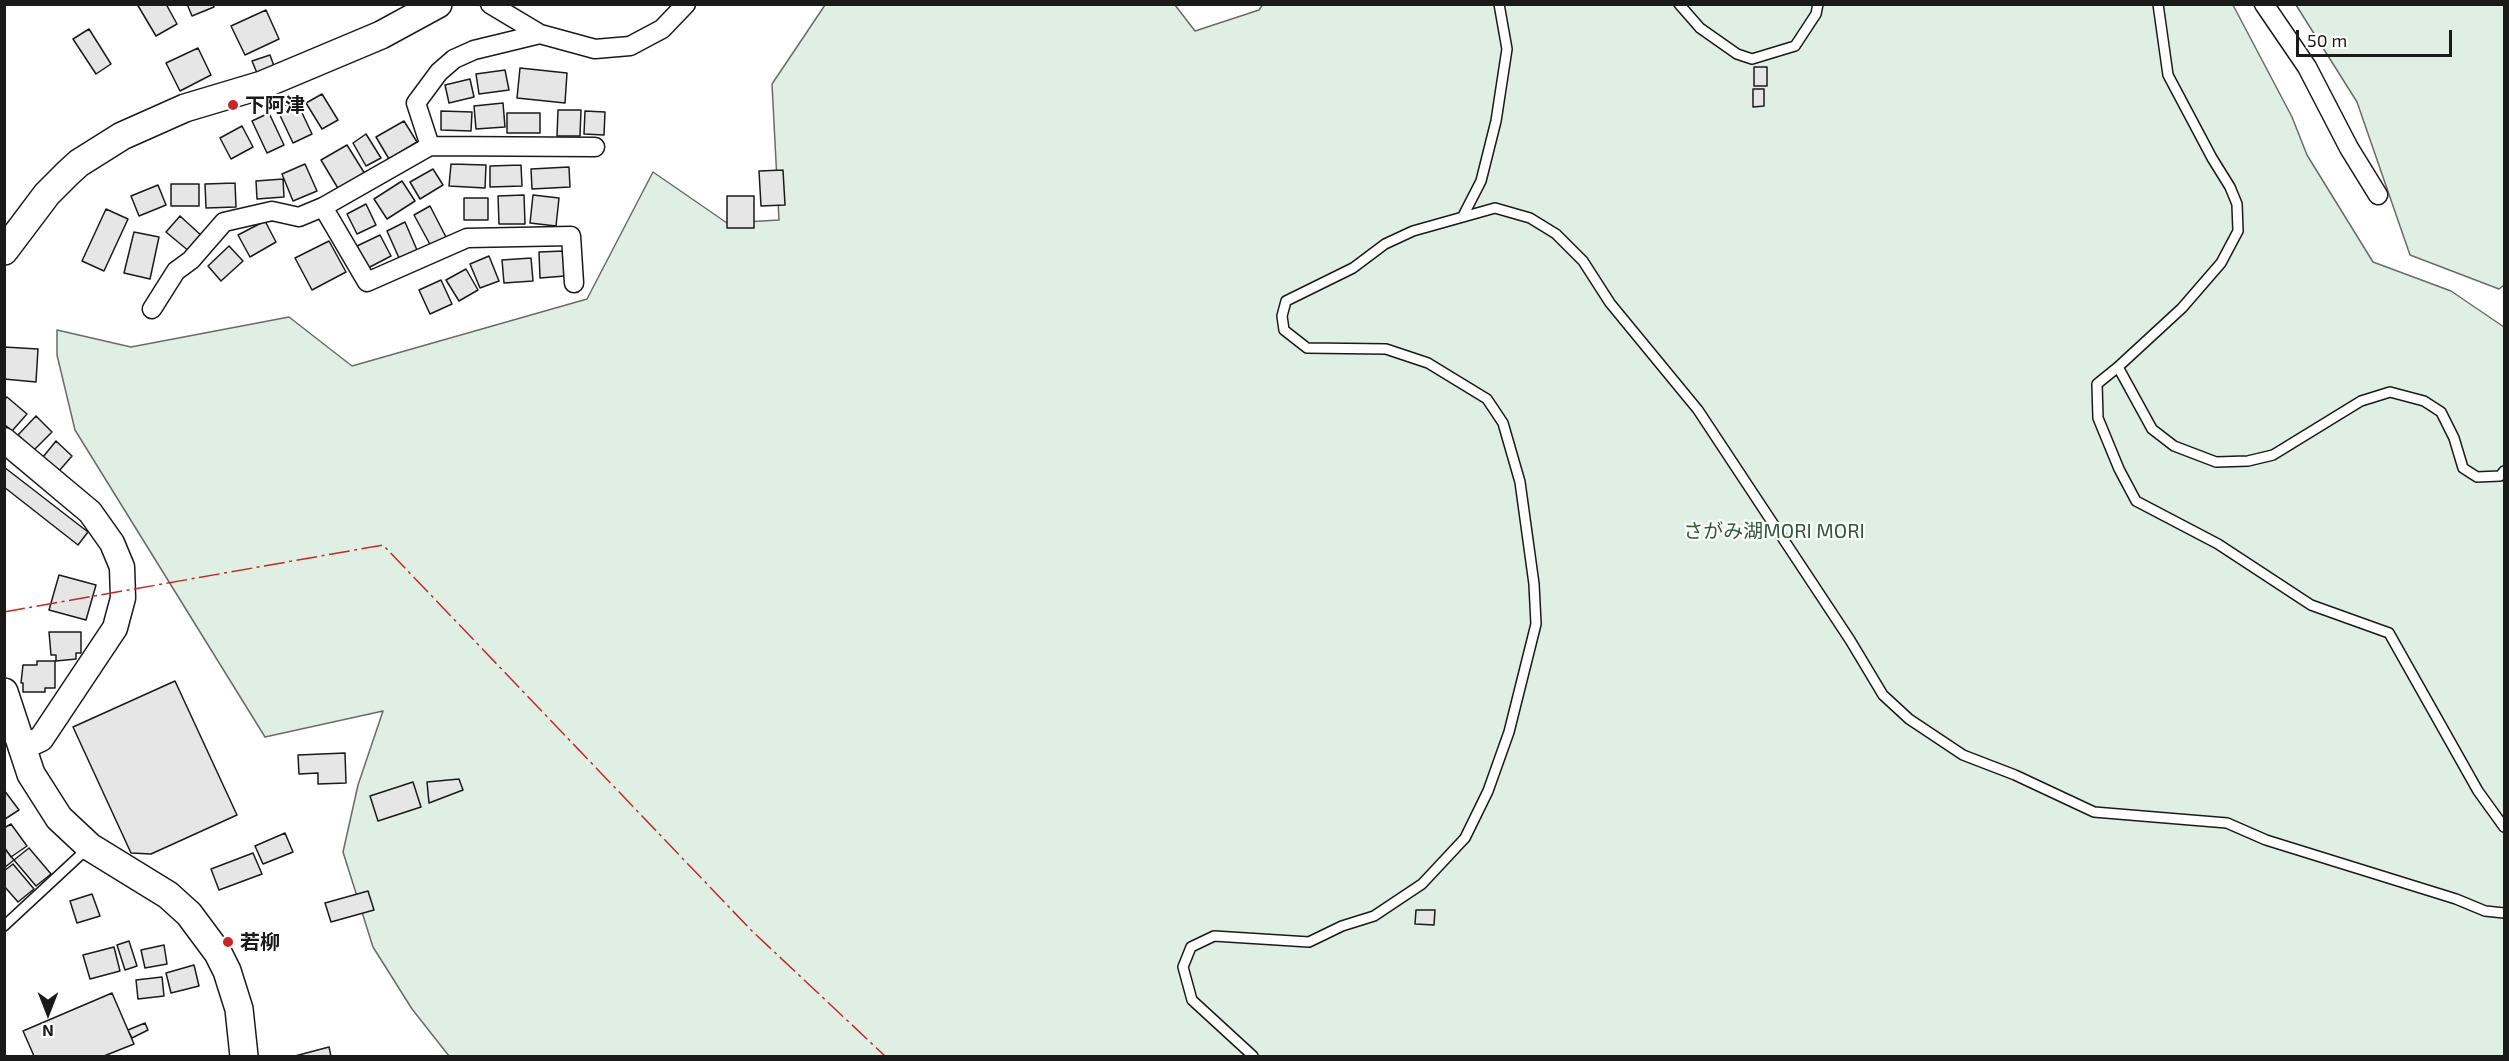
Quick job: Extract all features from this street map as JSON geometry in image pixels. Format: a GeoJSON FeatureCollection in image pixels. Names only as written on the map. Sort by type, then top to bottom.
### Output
{"type":"FeatureCollection","features":[{"type":"Feature","properties":{"kind":"main road"},"geometry":{"type":"LineString","coordinates":[[4,251],[42,201],[68,173],[79,163],[122,136],[185,108],[262,85],[381,35],[438,4]]}},
{"type":"Feature","properties":{"kind":"main road"},"geometry":{"type":"LineString","coordinates":[[4,692],[31,774],[58,818],[90,847],[168,895],[205,933],[218,953],[235,991],[244,1056]]}},
{"type":"Feature","properties":{"kind":"street"},"geometry":{"type":"LineString","coordinates":[[490,4],[540,34],[595,49],[630,46],[662,29],[686,4]]}},
{"type":"Feature","properties":{"kind":"street"},"geometry":{"type":"LineString","coordinates":[[2264,4],[2307,67],[2349,148],[2378,195]]}},
{"type":"Feature","properties":{"kind":"street"},"geometry":{"type":"LineString","coordinates":[[430,146],[416,103],[439,72],[454,59],[474,50],[540,34]]}},
{"type":"Feature","properties":{"kind":"street"},"geometry":{"type":"LineString","coordinates":[[152,309],[176,272],[191,260],[224,222],[272,211],[298,218],[323,207],[430,146],[595,147]]}},
{"type":"Feature","properties":{"kind":"street"},"geometry":{"type":"LineString","coordinates":[[323,207],[367,282],[467,238],[571,237],[574,283]]}},
{"type":"Feature","properties":{"kind":"street"},"geometry":{"type":"LineString","coordinates":[[4,440],[90,512],[112,543],[122,567],[123,598],[115,628],[41,739],[21,748]]}},
{"type":"Feature","properties":{"kind":"lane"},"geometry":{"type":"LineString","coordinates":[[1463,216],[1481,181],[1496,121],[1507,49],[1499,4]]}},
{"type":"Feature","properties":{"kind":"lane"},"geometry":{"type":"LineString","coordinates":[[1679,4],[1700,28],[1737,54],[1752,59],[1795,46],[1816,14],[1818,4]]}},
{"type":"Feature","properties":{"kind":"lane"},"geometry":{"type":"LineString","coordinates":[[2158,4],[2168,75],[2230,187],[2237,204],[2238,231],[2222,263],[2182,308],[2097,384],[2098,418],[2119,469],[2136,501],[2218,544],[2312,604],[2389,633],[2478,791],[2505,827]]}},
{"type":"Feature","properties":{"kind":"lane"},"geometry":{"type":"LineString","coordinates":[[1253,1056],[1192,1000],[1183,967],[1191,947],[1214,936],[1309,942],[1342,926],[1374,916],[1422,884],[1465,838],[1488,791],[1509,732],[1525,676],[1536,624],[1534,584],[1520,482],[1503,423],[1487,399],[1428,363],[1386,349],[1307,348],[1284,330],[1282,316],[1286,301],[1353,268],[1385,244],[1413,231],[1495,208],[1530,218],[1556,234],[1583,261],[1610,303],[1698,410],[1850,640],[1883,695],[1909,719],[1963,755],[2015,775],[2094,812],[2227,823],[2266,840],[2456,899],[2485,911],[2505,913]]}},
{"type":"Feature","properties":{"kind":"lane"},"geometry":{"type":"LineString","coordinates":[[2118,367],[2152,429],[2174,446],[2216,462],[2248,461],[2273,455],[2361,401],[2390,392],[2424,401],[2441,412],[2454,438],[2463,468],[2477,477],[2500,476],[2505,471]]}},
{"type":"Feature","properties":{"kind":"lane"},"geometry":{"type":"LineString","coordinates":[[4,926],[90,847]]}},
{"type":"Feature","properties":{"kind":"green space","name":"さがみ湖MORI MORI"},"geometry":{"type":"Polygon","coordinates":[[[1263,4],[2233,5],[2292,117],[2307,155],[2373,262],[2451,291],[2504,327],[2504,1056],[449,1056],[412,1009],[373,947],[343,852],[358,785],[383,711],[265,737],[75,430],[57,355],[57,330],[131,347],[289,317],[352,366],[587,299],[653,172],[727,223],[779,220],[772,84],[825,5],[1175,5],[1195,31],[1259,10],[1263,4]]]}},
{"type":"Feature","properties":{"kind":"green space"},"geometry":{"type":"Polygon","coordinates":[[[2296,5],[2504,5],[2504,285],[2499,289],[2410,255],[2357,102],[2296,5]]]}},
{"type":"Feature","properties":{"kind":"building"},"geometry":{"type":"Polygon","coordinates":[[[137,4],[166,4],[177,24],[156,36],[137,4]]]}},
{"type":"Feature","properties":{"kind":"building"},"geometry":{"type":"Polygon","coordinates":[[[187,4],[213,4],[214,7],[192,16],[187,4]]]}},
{"type":"Feature","properties":{"kind":"building"},"geometry":{"type":"Polygon","coordinates":[[[266,10],[279,39],[245,55],[231,26],[266,10]]]}},
{"type":"Feature","properties":{"kind":"building"},"geometry":{"type":"Polygon","coordinates":[[[89,29],[111,64],[96,74],[73,39],[89,29]]]}},
{"type":"Feature","properties":{"kind":"building"},"geometry":{"type":"Polygon","coordinates":[[[198,48],[211,75],[180,91],[166,63],[198,48]]]}},
{"type":"Feature","properties":{"kind":"building"},"geometry":{"type":"Polygon","coordinates":[[[270,55],[274,66],[257,73],[252,61],[270,55]]]}},
{"type":"Feature","properties":{"kind":"building"},"geometry":{"type":"Polygon","coordinates":[[[1754,67],[1767,67],[1767,86],[1754,86],[1754,67]]]}},
{"type":"Feature","properties":{"kind":"building"},"geometry":{"type":"Polygon","coordinates":[[[520,68],[567,73],[565,103],[517,98],[520,68]]]}},
{"type":"Feature","properties":{"kind":"building"},"geometry":{"type":"Polygon","coordinates":[[[505,70],[509,90],[479,94],[476,74],[505,70]]]}},
{"type":"Feature","properties":{"kind":"building"},"geometry":{"type":"Polygon","coordinates":[[[470,79],[474,97],[449,103],[445,85],[470,79]]]}},
{"type":"Feature","properties":{"kind":"building"},"geometry":{"type":"Polygon","coordinates":[[[1753,89],[1764,89],[1764,106],[1753,107],[1753,89]]]}},
{"type":"Feature","properties":{"kind":"building"},"geometry":{"type":"Polygon","coordinates":[[[322,94],[338,120],[322,129],[306,103],[322,94]]]}},
{"type":"Feature","properties":{"kind":"building"},"geometry":{"type":"Polygon","coordinates":[[[296,100],[312,134],[293,143],[277,109],[296,100]]]}},
{"type":"Feature","properties":{"kind":"building"},"geometry":{"type":"Polygon","coordinates":[[[503,103],[505,127],[476,129],[474,106],[503,103]]]}},
{"type":"Feature","properties":{"kind":"building"},"geometry":{"type":"Polygon","coordinates":[[[558,110],[581,110],[580,136],[557,136],[558,110]]]}},
{"type":"Feature","properties":{"kind":"building"},"geometry":{"type":"Polygon","coordinates":[[[441,111],[472,112],[471,131],[441,130],[441,111]]]}},
{"type":"Feature","properties":{"kind":"building"},"geometry":{"type":"Polygon","coordinates":[[[585,111],[605,112],[604,135],[584,134],[585,111]]]}},
{"type":"Feature","properties":{"kind":"building"},"geometry":{"type":"Polygon","coordinates":[[[269,113],[284,145],[267,153],[252,121],[269,113]]]}},
{"type":"Feature","properties":{"kind":"building"},"geometry":{"type":"Polygon","coordinates":[[[507,113],[540,113],[540,133],[507,133],[507,113]]]}},
{"type":"Feature","properties":{"kind":"building"},"geometry":{"type":"Polygon","coordinates":[[[404,121],[417,142],[389,159],[376,137],[404,121]]]}},
{"type":"Feature","properties":{"kind":"building"},"geometry":{"type":"Polygon","coordinates":[[[242,126],[253,147],[231,159],[220,138],[242,126]]]}},
{"type":"Feature","properties":{"kind":"building"},"geometry":{"type":"Polygon","coordinates":[[[366,134],[381,158],[366,166],[353,143],[366,134]]]}},
{"type":"Feature","properties":{"kind":"building"},"geometry":{"type":"Polygon","coordinates":[[[347,145],[365,174],[339,190],[321,160],[347,145]]]}},
{"type":"Feature","properties":{"kind":"building"},"geometry":{"type":"Polygon","coordinates":[[[305,164],[317,191],[293,201],[282,174],[305,164]]]}},
{"type":"Feature","properties":{"kind":"building"},"geometry":{"type":"Polygon","coordinates":[[[451,164],[486,165],[485,188],[449,186],[451,164]]]}},
{"type":"Feature","properties":{"kind":"building"},"geometry":{"type":"Polygon","coordinates":[[[521,165],[522,186],[490,187],[490,166],[521,165]]]}},
{"type":"Feature","properties":{"kind":"building"},"geometry":{"type":"Polygon","coordinates":[[[569,167],[570,187],[532,189],[531,169],[569,167]]]}},
{"type":"Feature","properties":{"kind":"building"},"geometry":{"type":"Polygon","coordinates":[[[433,169],[443,185],[420,199],[410,182],[433,169]]]}},
{"type":"Feature","properties":{"kind":"building"},"geometry":{"type":"Polygon","coordinates":[[[783,170],[785,205],[761,206],[759,171],[783,170]]]}},
{"type":"Feature","properties":{"kind":"building"},"geometry":{"type":"Polygon","coordinates":[[[283,179],[284,197],[257,199],[256,181],[283,179]]]}},
{"type":"Feature","properties":{"kind":"building"},"geometry":{"type":"Polygon","coordinates":[[[402,181],[415,201],[387,219],[374,199],[402,181]]]}},
{"type":"Feature","properties":{"kind":"building"},"geometry":{"type":"Polygon","coordinates":[[[235,183],[236,207],[206,208],[205,184],[235,183]]]}},
{"type":"Feature","properties":{"kind":"building"},"geometry":{"type":"Polygon","coordinates":[[[171,184],[199,184],[199,206],[171,206],[171,184]]]}},
{"type":"Feature","properties":{"kind":"building"},"geometry":{"type":"Polygon","coordinates":[[[158,185],[166,205],[139,216],[131,196],[158,185]]]}},
{"type":"Feature","properties":{"kind":"building"},"geometry":{"type":"Polygon","coordinates":[[[524,195],[525,224],[499,224],[498,196],[524,195]]]}},
{"type":"Feature","properties":{"kind":"building"},"geometry":{"type":"Polygon","coordinates":[[[533,195],[559,198],[556,226],[530,223],[533,195]]]}},
{"type":"Feature","properties":{"kind":"building"},"geometry":{"type":"Polygon","coordinates":[[[727,196],[754,196],[754,228],[727,228],[727,196]]]}},
{"type":"Feature","properties":{"kind":"building"},"geometry":{"type":"Polygon","coordinates":[[[464,198],[488,198],[488,220],[464,220],[464,198]]]}},
{"type":"Feature","properties":{"kind":"building"},"geometry":{"type":"Polygon","coordinates":[[[366,204],[376,225],[357,234],[347,214],[366,204]]]}},
{"type":"Feature","properties":{"kind":"building"},"geometry":{"type":"Polygon","coordinates":[[[430,206],[447,239],[432,248],[414,215],[430,206]]]}},
{"type":"Feature","properties":{"kind":"building"},"geometry":{"type":"Polygon","coordinates":[[[106,209],[128,219],[104,271],[82,261],[106,209]]]}},
{"type":"Feature","properties":{"kind":"building"},"geometry":{"type":"Polygon","coordinates":[[[180,216],[203,237],[190,252],[166,232],[180,216]]]}},
{"type":"Feature","properties":{"kind":"building"},"geometry":{"type":"Polygon","coordinates":[[[265,221],[276,242],[250,257],[238,235],[265,221]]]}},
{"type":"Feature","properties":{"kind":"building"},"geometry":{"type":"Polygon","coordinates":[[[405,222],[417,250],[399,258],[387,231],[405,222]]]}},
{"type":"Feature","properties":{"kind":"building"},"geometry":{"type":"Polygon","coordinates":[[[134,232],[159,237],[150,279],[124,273],[134,232]]]}},
{"type":"Feature","properties":{"kind":"building"},"geometry":{"type":"Polygon","coordinates":[[[380,235],[391,256],[368,268],[357,246],[380,235]]]}},
{"type":"Feature","properties":{"kind":"building"},"geometry":{"type":"Polygon","coordinates":[[[329,241],[346,272],[312,290],[295,258],[329,241]]]}},
{"type":"Feature","properties":{"kind":"building"},"geometry":{"type":"Polygon","coordinates":[[[229,246],[243,261],[221,281],[208,266],[229,246]]]}},
{"type":"Feature","properties":{"kind":"building"},"geometry":{"type":"Polygon","coordinates":[[[564,251],[565,276],[540,278],[539,252],[564,251]]]}},
{"type":"Feature","properties":{"kind":"building"},"geometry":{"type":"Polygon","coordinates":[[[489,256],[499,281],[480,288],[470,264],[489,256]]]}},
{"type":"Feature","properties":{"kind":"building"},"geometry":{"type":"Polygon","coordinates":[[[531,258],[533,281],[504,283],[502,260],[531,258]]]}},
{"type":"Feature","properties":{"kind":"building"},"geometry":{"type":"Polygon","coordinates":[[[466,269],[478,290],[459,301],[446,280],[466,269]]]}},
{"type":"Feature","properties":{"kind":"building"},"geometry":{"type":"Polygon","coordinates":[[[441,280],[452,304],[430,314],[419,290],[441,280]]]}},
{"type":"Feature","properties":{"kind":"building"},"geometry":{"type":"Polygon","coordinates":[[[4,347],[38,349],[36,382],[4,379],[4,347]]]}},
{"type":"Feature","properties":{"kind":"building"},"geometry":{"type":"Polygon","coordinates":[[[7,397],[27,414],[12,431],[4,424],[4,400],[7,397]]]}},
{"type":"Feature","properties":{"kind":"building"},"geometry":{"type":"Polygon","coordinates":[[[36,416],[52,432],[34,450],[18,435],[36,416]]]}},
{"type":"Feature","properties":{"kind":"building"},"geometry":{"type":"Polygon","coordinates":[[[56,441],[72,456],[59,471],[43,457],[56,441]]]}},
{"type":"Feature","properties":{"kind":"building"},"geometry":{"type":"Polygon","coordinates":[[[4,467],[88,532],[78,545],[4,487],[4,467]]]}},
{"type":"Feature","properties":{"kind":"building"},"geometry":{"type":"Polygon","coordinates":[[[59,575],[96,585],[86,620],[49,610],[59,575]]]}},
{"type":"Feature","properties":{"kind":"building"},"geometry":{"type":"Polygon","coordinates":[[[49,632],[81,632],[81,653],[76,653],[76,659],[56,661],[56,655],[51,655],[49,632]]]}},
{"type":"Feature","properties":{"kind":"building"},"geometry":{"type":"Polygon","coordinates":[[[37,661],[55,661],[55,688],[45,688],[45,692],[23,692],[23,683],[21,683],[23,665],[37,665],[37,661]]]}},
{"type":"Feature","properties":{"kind":"building"},"geometry":{"type":"Polygon","coordinates":[[[175,681],[237,815],[151,854],[131,853],[73,727],[175,681]]]}},
{"type":"Feature","properties":{"kind":"building"},"geometry":{"type":"Polygon","coordinates":[[[345,753],[346,783],[318,784],[318,773],[299,774],[298,755],[345,753]]]}},
{"type":"Feature","properties":{"kind":"building"},"geometry":{"type":"Polygon","coordinates":[[[459,779],[463,790],[429,803],[427,782],[459,779]]]}},
{"type":"Feature","properties":{"kind":"building"},"geometry":{"type":"Polygon","coordinates":[[[413,782],[421,807],[378,821],[370,796],[413,782]]]}},
{"type":"Feature","properties":{"kind":"building"},"geometry":{"type":"Polygon","coordinates":[[[4,790],[19,810],[5,819],[4,819],[4,790]]]}},
{"type":"Feature","properties":{"kind":"building"},"geometry":{"type":"Polygon","coordinates":[[[11,824],[27,846],[11,857],[4,847],[4,828],[11,824]]]}},
{"type":"Feature","properties":{"kind":"building"},"geometry":{"type":"Polygon","coordinates":[[[285,833],[293,852],[263,864],[255,846],[285,833]]]}},
{"type":"Feature","properties":{"kind":"building"},"geometry":{"type":"Polygon","coordinates":[[[4,848],[14,860],[4,868],[4,848]]]}},
{"type":"Feature","properties":{"kind":"building"},"geometry":{"type":"Polygon","coordinates":[[[29,848],[51,874],[36,886],[14,860],[29,848]]]}},
{"type":"Feature","properties":{"kind":"building"},"geometry":{"type":"Polygon","coordinates":[[[253,853],[262,874],[219,890],[211,869],[253,853]]]}},
{"type":"Feature","properties":{"kind":"building"},"geometry":{"type":"Polygon","coordinates":[[[13,864],[34,889],[18,902],[4,886],[4,871],[13,864]]]}},
{"type":"Feature","properties":{"kind":"building"},"geometry":{"type":"Polygon","coordinates":[[[368,891],[374,910],[331,922],[325,903],[368,891]]]}},
{"type":"Feature","properties":{"kind":"building"},"geometry":{"type":"Polygon","coordinates":[[[92,894],[100,916],[77,923],[70,901],[92,894]]]}},
{"type":"Feature","properties":{"kind":"building"},"geometry":{"type":"Polygon","coordinates":[[[1416,910],[1435,910],[1434,925],[1415,924],[1416,910]]]}},
{"type":"Feature","properties":{"kind":"building"},"geometry":{"type":"Polygon","coordinates":[[[129,941],[137,966],[125,970],[117,945],[129,941]]]}},
{"type":"Feature","properties":{"kind":"building"},"geometry":{"type":"Polygon","coordinates":[[[164,945],[167,964],[145,968],[141,950],[164,945]]]}},
{"type":"Feature","properties":{"kind":"building"},"geometry":{"type":"Polygon","coordinates":[[[114,947],[120,971],[90,979],[83,955],[114,947]]]}},
{"type":"Feature","properties":{"kind":"building"},"geometry":{"type":"Polygon","coordinates":[[[194,965],[199,986],[171,993],[166,973],[194,965]]]}},
{"type":"Feature","properties":{"kind":"building"},"geometry":{"type":"Polygon","coordinates":[[[162,977],[164,996],[138,999],[136,980],[162,977]]]}},
{"type":"Feature","properties":{"kind":"building"},"geometry":{"type":"Polygon","coordinates":[[[112,993],[134,1044],[104,1056],[34,1056],[23,1031],[112,993]]]}},
{"type":"Feature","properties":{"kind":"building"},"geometry":{"type":"Polygon","coordinates":[[[145,1023],[148,1030],[132,1038],[128,1030],[145,1023]]]}},
{"type":"Feature","properties":{"kind":"building"},"geometry":{"type":"Polygon","coordinates":[[[329,1047],[331,1056],[295,1056],[329,1047]]]}},
{"type":"Feature","properties":{"kind":"power"},"geometry":{"type":"LineString","coordinates":[[4,612],[383,545],[751,930],[885,1056]]}},
{"type":"Feature","properties":{"kind":"place","name":"下阿津"},"geometry":{"type":"Point","coordinates":[233,105]}},
{"type":"Feature","properties":{"kind":"place","name":"若柳"},"geometry":{"type":"Point","coordinates":[228,942]}}]}
